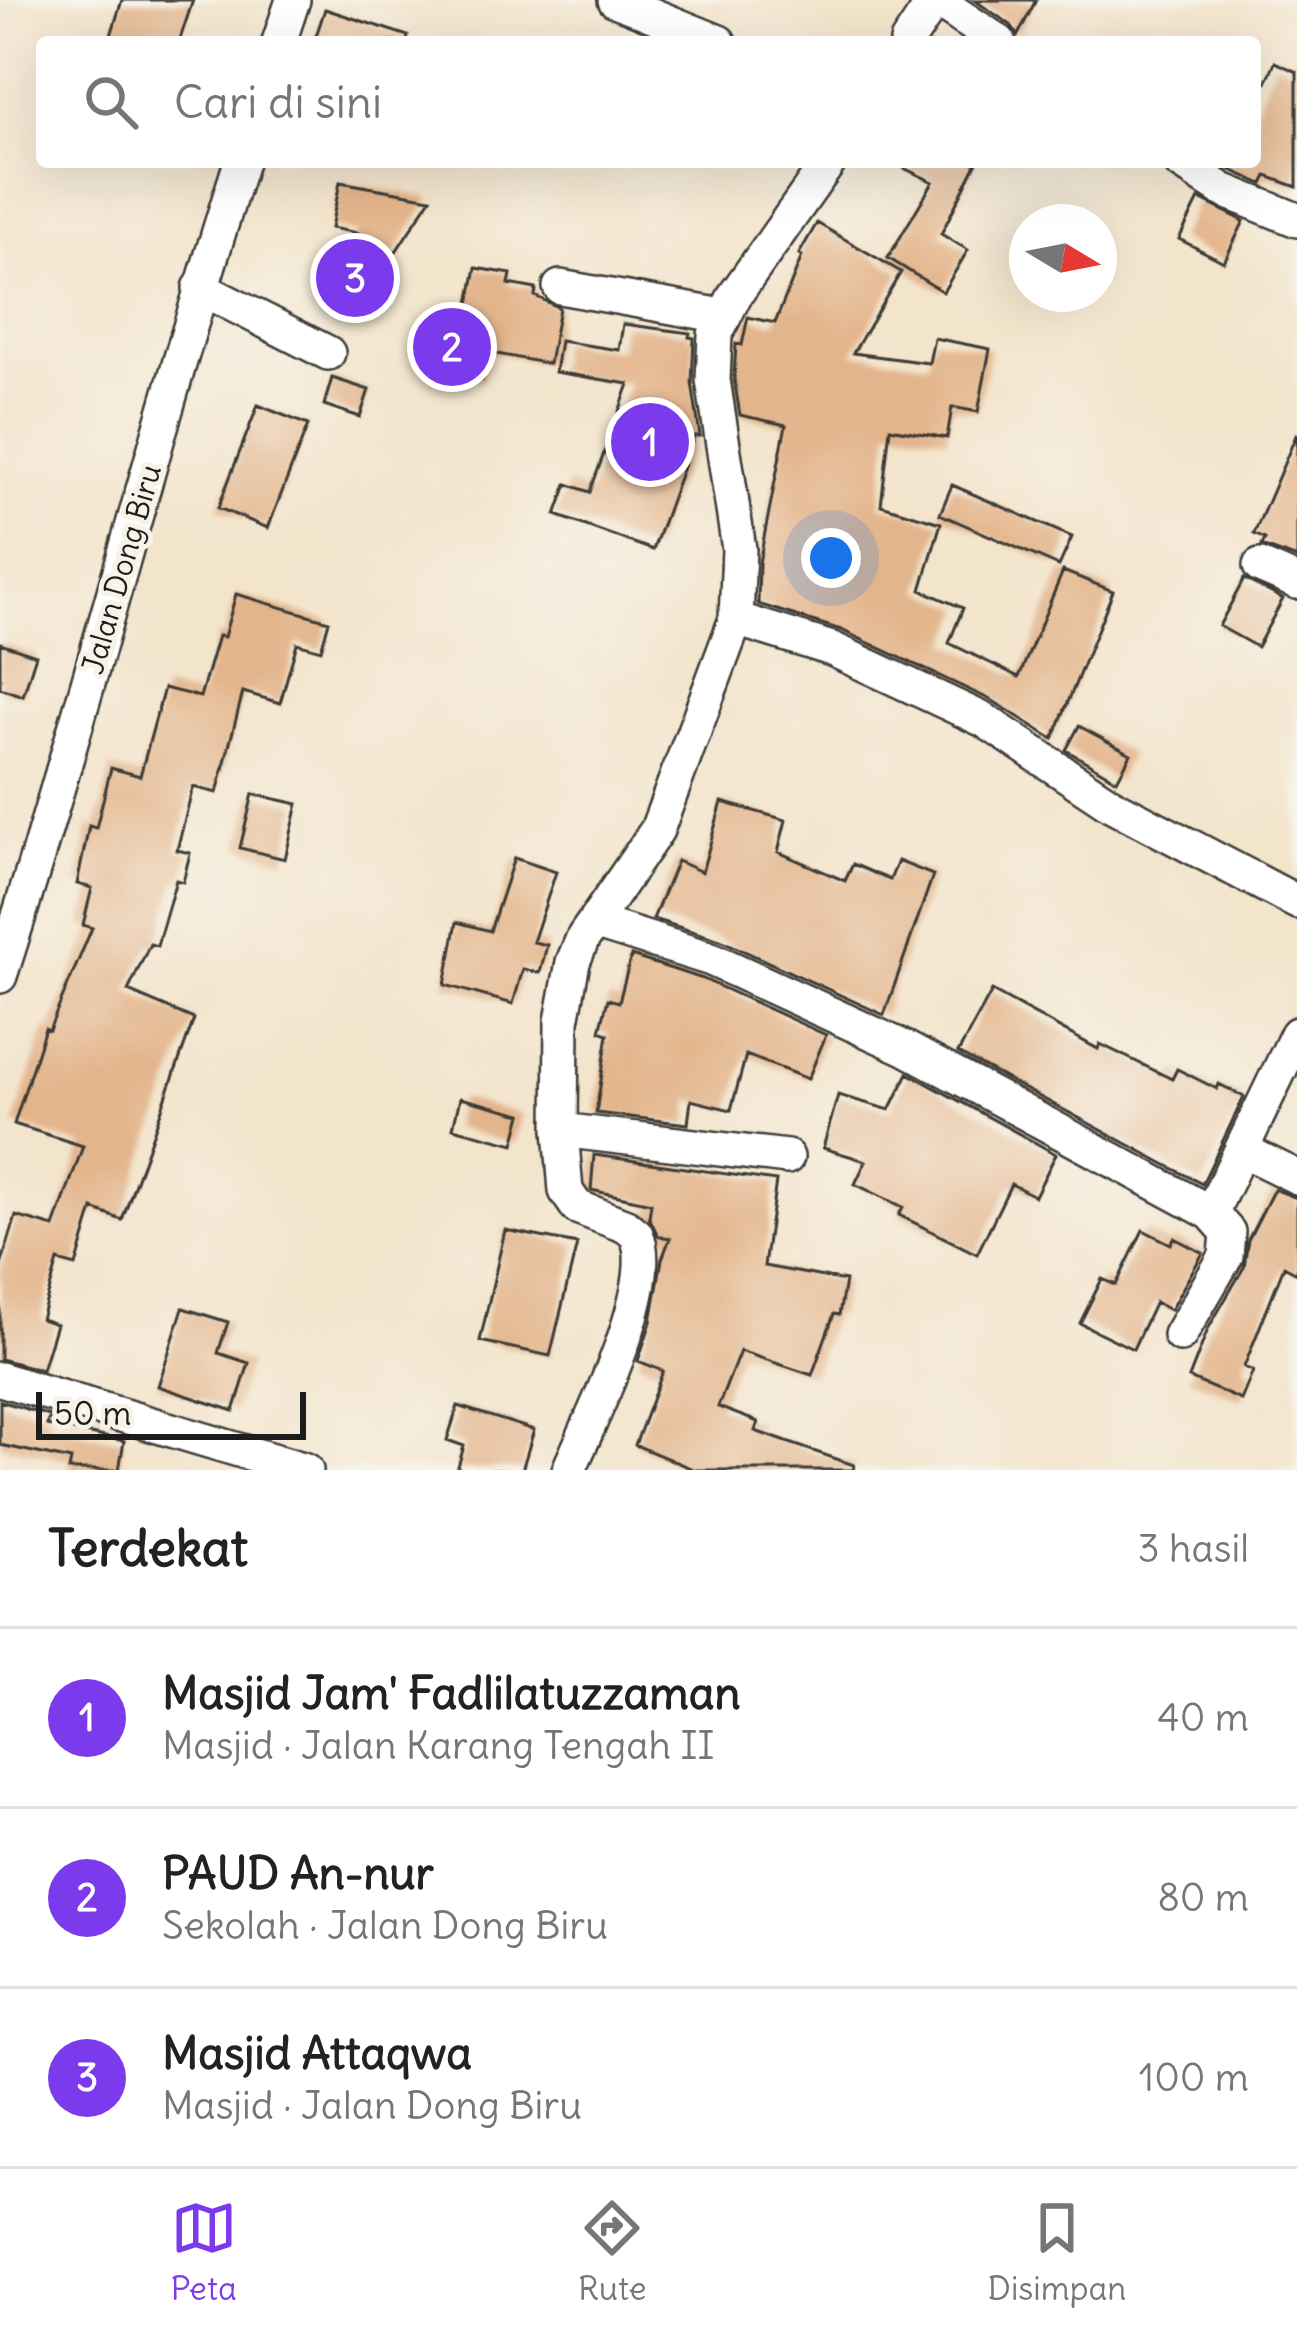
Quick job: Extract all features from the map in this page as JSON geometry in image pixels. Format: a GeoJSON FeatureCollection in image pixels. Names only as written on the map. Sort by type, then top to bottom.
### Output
{"type":"FeatureCollection","features":[{"type":"Feature","properties":{"kind":"street"},"geometry":{"type":"LineString","coordinates":[[281,36],[292,0]]}},
{"type":"Feature","properties":{"kind":"street"},"geometry":{"type":"LineString","coordinates":[[615,0],[704,36]]}},
{"type":"Feature","properties":{"kind":"street"},"geometry":{"type":"LineString","coordinates":[[911,36],[935,0],[990,36]]}},
{"type":"Feature","properties":{"kind":"street","name":"Jalan Dong Biru"},"geometry":{"type":"LineString","coordinates":[[3,957],[57,793],[200,288],[239,168]]}},
{"type":"Feature","properties":{"kind":"street"},"geometry":{"type":"LineString","coordinates":[[568,1470],[621,1350],[632,1313],[640,1242],[626,1226],[577,1207],[564,1178],[562,1021],[573,962],[656,830],[736,619],[739,550],[711,358],[723,316],[825,168]]}},
{"type":"Feature","properties":{"kind":"street"},"geometry":{"type":"LineString","coordinates":[[1189,168],[1223,190],[1297,220]]}},
{"type":"Feature","properties":{"kind":"street"},"geometry":{"type":"LineString","coordinates":[[560,287],[723,316]]}},
{"type":"Feature","properties":{"kind":"street"},"geometry":{"type":"LineString","coordinates":[[200,288],[328,353]]}},
{"type":"Feature","properties":{"kind":"street"},"geometry":{"type":"LineString","coordinates":[[1260,566],[1297,582]]}},
{"type":"Feature","properties":{"kind":"street"},"geometry":{"type":"LineString","coordinates":[[736,619],[832,649],[984,720],[1112,805],[1297,902]]}},
{"type":"Feature","properties":{"kind":"street"},"geometry":{"type":"LineString","coordinates":[[594,922],[711,959],[904,1048],[1211,1213],[1228,1232],[1226,1256],[1180,1335]]}},
{"type":"Feature","properties":{"kind":"street"},"geometry":{"type":"LineString","coordinates":[[1211,1213],[1297,1034]]}},
{"type":"Feature","properties":{"kind":"street"},"geometry":{"type":"LineString","coordinates":[[561,1130],[787,1157]]}},
{"type":"Feature","properties":{"kind":"street"},"geometry":{"type":"LineString","coordinates":[[1242,1150],[1297,1177]]}},
{"type":"Feature","properties":{"kind":"street"},"geometry":{"type":"LineString","coordinates":[[0,1379],[306,1470]]}},
{"type":"Feature","properties":{"kind":"building"},"geometry":{"type":"Polygon","coordinates":[[[122,0],[193,0],[181,36],[111,36],[122,0]]]}},
{"type":"Feature","properties":{"kind":"building"},"geometry":{"type":"Polygon","coordinates":[[[974,0],[1036,0],[1018,35],[974,0]]]}},
{"type":"Feature","properties":{"kind":"building"},"geometry":{"type":"Polygon","coordinates":[[[325,9],[408,36],[316,36],[325,9]]]}},
{"type":"Feature","properties":{"kind":"building"},"geometry":{"type":"Polygon","coordinates":[[[1275,62],[1297,72],[1297,187],[1267,176],[1263,184],[1227,168],[1261,168],[1261,95],[1275,62]]]}},
{"type":"Feature","properties":{"kind":"building"},"geometry":{"type":"Polygon","coordinates":[[[904,168],[974,168],[941,234],[968,250],[943,292],[888,258],[933,182],[904,168]]]}},
{"type":"Feature","properties":{"kind":"building"},"geometry":{"type":"Polygon","coordinates":[[[340,182],[431,198],[353,317],[320,295],[358,233],[331,228],[340,182]]]}},
{"type":"Feature","properties":{"kind":"building"},"geometry":{"type":"Polygon","coordinates":[[[1199,199],[1244,221],[1224,262],[1179,239],[1199,199]]]}},
{"type":"Feature","properties":{"kind":"building"},"geometry":{"type":"Polygon","coordinates":[[[817,223],[901,272],[853,353],[929,363],[934,338],[990,349],[978,412],[952,407],[947,438],[890,428],[881,505],[941,523],[921,590],[963,608],[949,643],[1019,677],[1063,571],[1113,591],[1053,739],[993,701],[841,630],[758,604],[759,563],[786,425],[740,415],[734,379],[736,344],[742,345],[748,317],[775,323],[799,254],[817,223]]]}},
{"type":"Feature","properties":{"kind":"building"},"geometry":{"type":"Polygon","coordinates":[[[476,268],[511,274],[509,284],[536,289],[535,296],[559,308],[549,364],[487,352],[482,380],[455,375],[476,268]]]}},
{"type":"Feature","properties":{"kind":"building"},"geometry":{"type":"Polygon","coordinates":[[[623,324],[690,333],[694,338],[692,383],[700,436],[694,436],[653,550],[556,515],[567,484],[590,492],[629,384],[555,372],[560,341],[619,350],[623,324]]]}},
{"type":"Feature","properties":{"kind":"building"},"geometry":{"type":"Polygon","coordinates":[[[332,378],[369,390],[360,417],[324,405],[332,378]]]}},
{"type":"Feature","properties":{"kind":"building"},"geometry":{"type":"Polygon","coordinates":[[[258,405],[308,425],[268,528],[218,508],[258,405]]]}},
{"type":"Feature","properties":{"kind":"building"},"geometry":{"type":"Polygon","coordinates":[[[1297,433],[1297,559],[1262,546],[1265,539],[1254,534],[1297,433]]]}},
{"type":"Feature","properties":{"kind":"building"},"geometry":{"type":"Polygon","coordinates":[[[952,485],[1072,537],[1059,566],[940,514],[952,485]]]}},
{"type":"Feature","properties":{"kind":"building"},"geometry":{"type":"Polygon","coordinates":[[[1244,579],[1283,599],[1257,647],[1219,626],[1244,579]]]}},
{"type":"Feature","properties":{"kind":"building"},"geometry":{"type":"Polygon","coordinates":[[[236,594],[329,621],[321,650],[297,643],[280,703],[243,692],[217,793],[193,787],[177,850],[190,853],[183,882],[176,880],[157,946],[150,944],[128,991],[194,1019],[122,1220],[93,1209],[76,1266],[58,1261],[41,1319],[56,1324],[42,1370],[0,1359],[0,1269],[16,1216],[54,1227],[83,1146],[14,1124],[45,1028],[49,1030],[92,928],[83,925],[92,888],[77,884],[89,826],[96,828],[111,768],[140,776],[164,688],[200,697],[236,594]]]}},
{"type":"Feature","properties":{"kind":"building"},"geometry":{"type":"Polygon","coordinates":[[[0,643],[36,655],[23,696],[0,688],[0,643]]]}},
{"type":"Feature","properties":{"kind":"building"},"geometry":{"type":"Polygon","coordinates":[[[1079,726],[1131,754],[1117,780],[1066,750],[1079,726]]]}},
{"type":"Feature","properties":{"kind":"building"},"geometry":{"type":"Polygon","coordinates":[[[253,794],[298,804],[285,859],[240,848],[253,794]]]}},
{"type":"Feature","properties":{"kind":"building"},"geometry":{"type":"Polygon","coordinates":[[[722,802],[786,820],[778,852],[845,881],[853,864],[890,880],[898,861],[933,875],[884,1015],[720,940],[653,919],[677,861],[702,872],[722,802]]]}},
{"type":"Feature","properties":{"kind":"building"},"geometry":{"type":"Polygon","coordinates":[[[514,858],[556,872],[533,942],[547,945],[540,973],[523,969],[513,1004],[445,985],[457,922],[490,931],[514,858]]]}},
{"type":"Feature","properties":{"kind":"building"},"geometry":{"type":"Polygon","coordinates":[[[631,956],[703,979],[826,1035],[808,1079],[746,1055],[731,1110],[691,1100],[688,1124],[596,1113],[608,1034],[600,1031],[608,999],[619,1002],[631,956]]]}},
{"type":"Feature","properties":{"kind":"building"},"geometry":{"type":"Polygon","coordinates":[[[992,991],[1098,1049],[1100,1044],[1172,1079],[1177,1069],[1244,1097],[1202,1184],[958,1053],[992,991]]]}},
{"type":"Feature","properties":{"kind":"building"},"geometry":{"type":"Polygon","coordinates":[[[908,1073],[1056,1154],[1035,1196],[1011,1184],[977,1254],[899,1215],[903,1207],[855,1184],[866,1161],[823,1148],[838,1095],[890,1110],[908,1073]]]}},
{"type":"Feature","properties":{"kind":"building"},"geometry":{"type":"Polygon","coordinates":[[[460,1098],[522,1114],[514,1144],[453,1128],[460,1098]]]}},
{"type":"Feature","properties":{"kind":"building"},"geometry":{"type":"Polygon","coordinates":[[[594,1155],[776,1181],[764,1266],[845,1281],[839,1315],[834,1314],[812,1375],[740,1351],[718,1407],[758,1422],[755,1431],[854,1465],[853,1470],[695,1470],[635,1445],[663,1371],[638,1361],[670,1238],[658,1236],[649,1217],[651,1203],[591,1190],[594,1155]]]}},
{"type":"Feature","properties":{"kind":"building"},"geometry":{"type":"Polygon","coordinates":[[[1274,1189],[1297,1198],[1297,1273],[1284,1266],[1244,1367],[1253,1371],[1241,1400],[1189,1378],[1208,1329],[1244,1267],[1248,1240],[1274,1189]]]}},
{"type":"Feature","properties":{"kind":"building"},"geometry":{"type":"Polygon","coordinates":[[[505,1230],[577,1244],[550,1356],[480,1341],[505,1230]]]}},
{"type":"Feature","properties":{"kind":"building"},"geometry":{"type":"Polygon","coordinates":[[[1143,1230],[1171,1244],[1174,1238],[1203,1253],[1170,1310],[1155,1302],[1133,1349],[1080,1323],[1102,1279],[1116,1285],[1143,1230]]]}},
{"type":"Feature","properties":{"kind":"building"},"geometry":{"type":"Polygon","coordinates":[[[183,1308],[228,1322],[218,1353],[249,1363],[234,1411],[158,1386],[183,1308]]]}},
{"type":"Feature","properties":{"kind":"building"},"geometry":{"type":"Polygon","coordinates":[[[0,1401],[50,1416],[47,1425],[124,1441],[119,1470],[69,1470],[71,1460],[0,1445],[0,1401]]]}},
{"type":"Feature","properties":{"kind":"building"},"geometry":{"type":"Polygon","coordinates":[[[458,1406],[534,1430],[522,1470],[457,1470],[464,1446],[447,1440],[458,1406]]]}},
{"type":"Feature","properties":{"kind":"place","name":"Masjid Attaqwa"},"geometry":{"type":"Point","coordinates":[355,278]}},
{"type":"Feature","properties":{"kind":"place","name":"PAUD An-nur"},"geometry":{"type":"Point","coordinates":[452,347]}},
{"type":"Feature","properties":{"kind":"place","name":"Masjid Jam' Fadlilatuzzaman"},"geometry":{"type":"Point","coordinates":[650,442]}}]}
